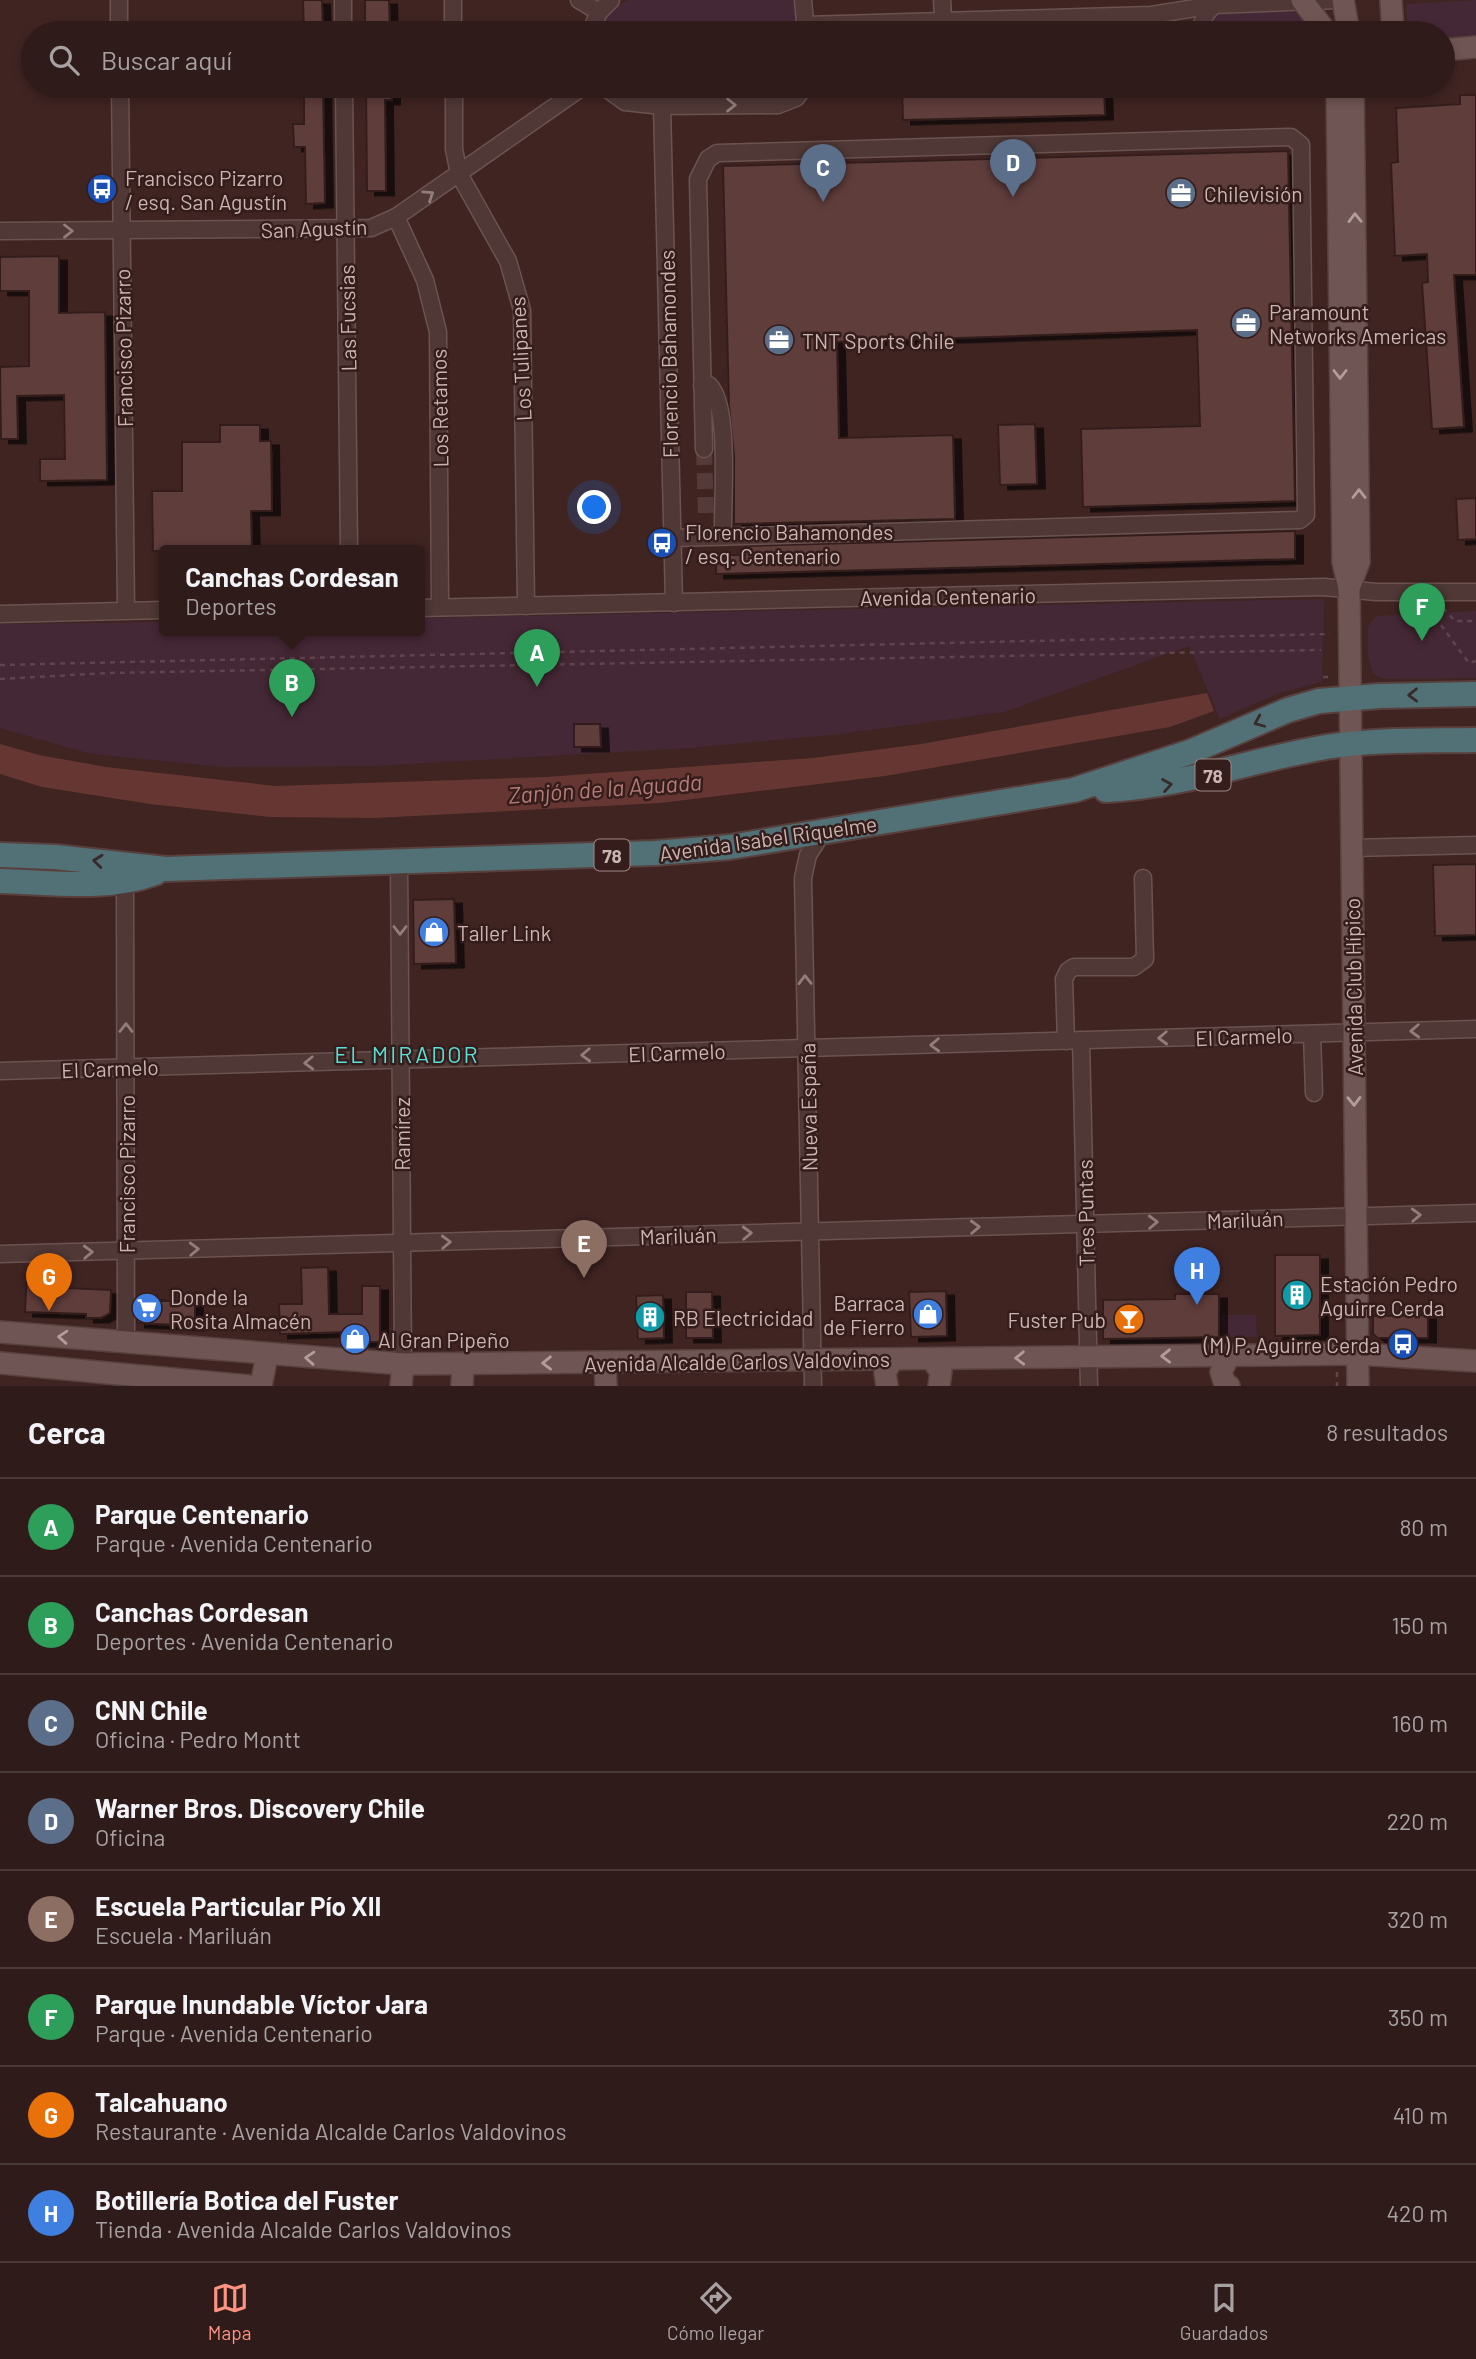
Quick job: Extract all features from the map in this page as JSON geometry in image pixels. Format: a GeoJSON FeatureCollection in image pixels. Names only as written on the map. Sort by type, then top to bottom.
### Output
{"type":"FeatureCollection","features":[{"type":"Feature","properties":{"kind":"highway","name":"Avenida Isabel Riquelme"},"geometry":{"type":"LineString","coordinates":[[1074,790],[1190,752],[1289,710],[1319,701],[1350,697],[1476,694]]}},
{"type":"Feature","properties":{"kind":"highway","name":"Avenida Isabel Riquelme"},"geometry":{"type":"LineString","coordinates":[[0,855],[86,859],[166,869],[688,851],[823,832],[1074,790],[1169,785],[1273,758],[1351,744],[1476,740]]}},
{"type":"Feature","properties":{"kind":"highway","name":"Avenida Isabel Riquelme"},"geometry":{"type":"LineString","coordinates":[[0,881],[125,881],[166,869]]}},
{"type":"Feature","properties":{"kind":"main road"},"geometry":{"type":"LineString","coordinates":[[1340,21],[1343,0]]}},
{"type":"Feature","properties":{"kind":"main road"},"geometry":{"type":"LineString","coordinates":[[1343,0],[1347,21]]}},
{"type":"Feature","properties":{"kind":"main road"},"geometry":{"type":"LineString","coordinates":[[1391,0],[1392,21]]}},
{"type":"Feature","properties":{"kind":"main road"},"geometry":{"type":"LineString","coordinates":[[1303,1],[1317,21]]}},
{"type":"Feature","properties":{"kind":"main road"},"geometry":{"type":"LineString","coordinates":[[1455,49],[1476,47]]}},
{"type":"Feature","properties":{"kind":"main road","name":"Avenida Club Hípico"},"geometry":{"type":"LineString","coordinates":[[1338,98],[1348,261]]}},
{"type":"Feature","properties":{"kind":"main road","name":"Avenida Club Hípico"},"geometry":{"type":"LineString","coordinates":[[1353,98],[1348,261],[1350,443],[1343,562],[1349,588],[1358,1386]]}},
{"type":"Feature","properties":{"kind":"main road","name":"Avenida Alcalde Carlos Valdovinos"},"geometry":{"type":"LineString","coordinates":[[0,1332],[403,1364],[1357,1354],[1476,1361]]}},
{"type":"Feature","properties":{"kind":"main road"},"geometry":{"type":"LineString","coordinates":[[126,1376],[127,1342]]}},
{"type":"Feature","properties":{"kind":"main road"},"geometry":{"type":"LineString","coordinates":[[261,1386],[267,1355]]}},
{"type":"Feature","properties":{"kind":"main road"},"geometry":{"type":"LineString","coordinates":[[1204,1356],[1213,1375],[1207,1386]]}},
{"type":"Feature","properties":{"kind":"main road"},"geometry":{"type":"LineString","coordinates":[[1228,1386],[1224,1384],[1222,1372],[1229,1356]]}},
{"type":"Feature","properties":{"kind":"main road"},"geometry":{"type":"LineString","coordinates":[[958,1386],[954,1378],[964,1358]]}},
{"type":"Feature","properties":{"kind":"main road"},"geometry":{"type":"LineString","coordinates":[[862,1359],[870,1372],[868,1386]]}},
{"type":"Feature","properties":{"kind":"main road"},"geometry":{"type":"LineString","coordinates":[[887,1386],[885,1372],[893,1359]]}},
{"type":"Feature","properties":{"kind":"main road"},"geometry":{"type":"LineString","coordinates":[[930,1359],[941,1371],[939,1386]]}},
{"type":"Feature","properties":{"kind":"main road"},"geometry":{"type":"LineString","coordinates":[[605,1362],[606,1386]]}},
{"type":"Feature","properties":{"kind":"main road"},"geometry":{"type":"LineString","coordinates":[[0,1363],[85,1379],[126,1376],[240,1386]]}},
{"type":"Feature","properties":{"kind":"main road"},"geometry":{"type":"LineString","coordinates":[[462,1386],[463,1363]]}},
{"type":"Feature","properties":{"kind":"main road"},"geometry":{"type":"LineString","coordinates":[[401,1386],[403,1364]]}},
{"type":"Feature","properties":{"kind":"street"},"geometry":{"type":"LineString","coordinates":[[119,0],[119,21]]}},
{"type":"Feature","properties":{"kind":"street"},"geometry":{"type":"LineString","coordinates":[[343,0],[343,21]]}},
{"type":"Feature","properties":{"kind":"street"},"geometry":{"type":"LineString","coordinates":[[453,0],[453,21]]}},
{"type":"Feature","properties":{"kind":"street"},"geometry":{"type":"LineString","coordinates":[[579,0],[599,12]]}},
{"type":"Feature","properties":{"kind":"street"},"geometry":{"type":"LineString","coordinates":[[595,21],[599,12],[611,0]]}},
{"type":"Feature","properties":{"kind":"street"},"geometry":{"type":"LineString","coordinates":[[803,0],[805,21]]}},
{"type":"Feature","properties":{"kind":"street"},"geometry":{"type":"LineString","coordinates":[[942,0],[944,21]]}},
{"type":"Feature","properties":{"kind":"street"},"geometry":{"type":"LineString","coordinates":[[1107,17],[1115,0]]}},
{"type":"Feature","properties":{"kind":"street"},"geometry":{"type":"LineString","coordinates":[[997,21],[1172,13],[1214,5],[1337,0]]}},
{"type":"Feature","properties":{"kind":"street"},"geometry":{"type":"LineString","coordinates":[[1203,21],[1214,5]]}},
{"type":"Feature","properties":{"kind":"street","name":"Francisco Pizarro"},"geometry":{"type":"LineString","coordinates":[[120,98],[126,610]]}},
{"type":"Feature","properties":{"kind":"street","name":"Las Fucsias"},"geometry":{"type":"LineString","coordinates":[[344,98],[349,545]]}},
{"type":"Feature","properties":{"kind":"street","name":"Los Tulipanes"},"geometry":{"type":"LineString","coordinates":[[454,98],[454,149],[459,174],[508,261],[522,310],[526,606]]}},
{"type":"Feature","properties":{"kind":"street","name":"San Agustín"},"geometry":{"type":"LineString","coordinates":[[0,231],[372,228],[396,217],[567,98]]}},
{"type":"Feature","properties":{"kind":"street"},"geometry":{"type":"LineString","coordinates":[[620,98],[625,102],[662,106],[778,105],[794,98]]}},
{"type":"Feature","properties":{"kind":"street","name":"Florencio Bahamondes"},"geometry":{"type":"LineString","coordinates":[[662,106],[674,603]]}},
{"type":"Feature","properties":{"kind":"street"},"geometry":{"type":"LineString","coordinates":[[673,538],[1300,520],[1306,515],[1301,145],[1291,137],[1278,137],[717,153],[708,159],[698,179],[704,449]]}},
{"type":"Feature","properties":{"kind":"street","name":"Los Retamos"},"geometry":{"type":"LineString","coordinates":[[396,217],[425,280],[438,332],[440,607]]}},
{"type":"Feature","properties":{"kind":"street"},"geometry":{"type":"LineString","coordinates":[[702,385],[713,389],[722,413],[723,535]]}},
{"type":"Feature","properties":{"kind":"street","name":"Avenida Centenario"},"geometry":{"type":"LineString","coordinates":[[425,608],[1349,588],[1376,592],[1476,592]]}},
{"type":"Feature","properties":{"kind":"street"},"geometry":{"type":"LineString","coordinates":[[0,614],[159,610]]}},
{"type":"Feature","properties":{"kind":"street","name":"Nueva España"},"geometry":{"type":"LineString","coordinates":[[813,1386],[803,878],[808,855],[823,832]]}},
{"type":"Feature","properties":{"kind":"street"},"geometry":{"type":"LineString","coordinates":[[1352,848],[1476,845]]}},
{"type":"Feature","properties":{"kind":"street","name":"Ramírez"},"geometry":{"type":"LineString","coordinates":[[399,862],[403,1364]]}},
{"type":"Feature","properties":{"kind":"street","name":"Tres Puntas"},"geometry":{"type":"LineString","coordinates":[[1089,1386],[1085,1224],[1073,1040],[1064,979],[1074,967],[1134,967],[1146,959],[1143,878]]}},
{"type":"Feature","properties":{"kind":"street","name":"Francisco Pizarro"},"geometry":{"type":"LineString","coordinates":[[125,881],[127,1342]]}},
{"type":"Feature","properties":{"kind":"street","name":"El Carmelo"},"geometry":{"type":"LineString","coordinates":[[0,1071],[1476,1029]]}},
{"type":"Feature","properties":{"kind":"street"},"geometry":{"type":"LineString","coordinates":[[1312,1034],[1314,1093]]}},
{"type":"Feature","properties":{"kind":"street","name":"Mariluán"},"geometry":{"type":"LineString","coordinates":[[0,1254],[1476,1213]]}},
{"type":"Feature","properties":{"kind":"path"},"geometry":{"type":"LineString","coordinates":[[1429,592],[1455,621],[1476,621]]}},
{"type":"Feature","properties":{"kind":"path"},"geometry":{"type":"LineString","coordinates":[[1436,617],[1469,663],[1476,662]]}},
{"type":"Feature","properties":{"kind":"path"},"geometry":{"type":"LineString","coordinates":[[0,665],[1349,634]]}},
{"type":"Feature","properties":{"kind":"path"},"geometry":{"type":"LineString","coordinates":[[0,679],[122,673],[1321,650]]}},
{"type":"Feature","properties":{"kind":"shaded area"},"geometry":{"type":"Polygon","coordinates":[[[628,0],[792,0],[796,3],[799,21],[604,21],[608,12],[628,0]]]}},
{"type":"Feature","properties":{"kind":"shaded area"},"geometry":{"type":"Polygon","coordinates":[[[1476,0],[1476,39],[1455,40],[1455,21],[1407,21],[1406,4],[1476,0]]]}},
{"type":"Feature","properties":{"kind":"shaded area"},"geometry":{"type":"Polygon","coordinates":[[[1295,10],[1304,21],[1210,21],[1218,14],[1295,10]]]}},
{"type":"Feature","properties":{"kind":"shaded area"},"geometry":{"type":"Polygon","coordinates":[[[1324,599],[1322,682],[1279,693],[1220,719],[1189,646],[1004,712],[840,734],[690,748],[373,766],[223,767],[91,754],[0,728],[0,624],[159,622],[159,636],[425,636],[425,618],[1324,599]]]}},
{"type":"Feature","properties":{"kind":"shaded area"},"geometry":{"type":"Polygon","coordinates":[[[1476,611],[1476,678],[1382,679],[1373,674],[1368,655],[1368,627],[1376,616],[1476,611]]]}},
{"type":"Feature","properties":{"kind":"shaded area"},"geometry":{"type":"Polygon","coordinates":[[[1221,1315],[1256,1315],[1257,1337],[1222,1337],[1221,1315]]]}},
{"type":"Feature","properties":{"kind":"water","name":"Zanjón de la Aguada"},"geometry":{"type":"Polygon","coordinates":[[[1207,693],[1214,711],[1170,727],[885,776],[660,803],[375,818],[270,817],[150,804],[42,787],[0,774],[0,744],[39,755],[106,767],[275,786],[545,777],[813,758],[921,744],[1207,693]]]}},
{"type":"Feature","properties":{"kind":"building"},"geometry":{"type":"Polygon","coordinates":[[[303,0],[322,0],[323,21],[304,21],[303,0]]]}},
{"type":"Feature","properties":{"kind":"building"},"geometry":{"type":"Polygon","coordinates":[[[365,0],[389,0],[390,21],[365,21],[365,0]]]}},
{"type":"Feature","properties":{"kind":"building"},"geometry":{"type":"Polygon","coordinates":[[[1460,95],[1476,95],[1476,275],[1454,275],[1464,427],[1432,429],[1422,283],[1428,282],[1427,254],[1395,256],[1391,163],[1398,162],[1396,108],[1460,104],[1460,95]]]}},
{"type":"Feature","properties":{"kind":"building"},"geometry":{"type":"Polygon","coordinates":[[[304,98],[323,98],[325,203],[306,204],[305,147],[294,147],[293,124],[304,124],[304,98]]]}},
{"type":"Feature","properties":{"kind":"building"},"geometry":{"type":"Polygon","coordinates":[[[366,98],[392,98],[385,100],[386,191],[367,191],[366,98]]]}},
{"type":"Feature","properties":{"kind":"building"},"geometry":{"type":"Polygon","coordinates":[[[902,98],[1104,98],[1105,115],[903,120],[902,98]]]}},
{"type":"Feature","properties":{"kind":"building"},"geometry":{"type":"Polygon","coordinates":[[[1288,151],[1295,501],[1083,507],[1081,429],[1200,426],[1197,330],[837,342],[839,438],[953,435],[955,519],[734,524],[734,455],[729,406],[723,166],[1288,151]]]}},
{"type":"Feature","properties":{"kind":"building"},"geometry":{"type":"Polygon","coordinates":[[[59,256],[59,313],[105,312],[107,480],[40,481],[40,459],[65,459],[64,395],[17,396],[18,439],[1,439],[0,367],[29,366],[29,291],[0,291],[0,257],[59,256]]]}},
{"type":"Feature","properties":{"kind":"building"},"geometry":{"type":"Polygon","coordinates":[[[1035,424],[1037,484],[1000,485],[998,425],[1035,424]]]}},
{"type":"Feature","properties":{"kind":"building"},"geometry":{"type":"Polygon","coordinates":[[[220,425],[260,425],[260,441],[271,441],[272,511],[251,511],[252,545],[159,545],[159,551],[153,551],[152,491],[182,491],[182,442],[220,442],[220,425]]]}},
{"type":"Feature","properties":{"kind":"building"},"geometry":{"type":"Polygon","coordinates":[[[1476,498],[1476,539],[1458,540],[1456,499],[1476,498]]]}},
{"type":"Feature","properties":{"kind":"building"},"geometry":{"type":"Polygon","coordinates":[[[1295,531],[1295,559],[716,574],[716,555],[745,555],[745,546],[1295,531]]]}},
{"type":"Feature","properties":{"kind":"building"},"geometry":{"type":"Polygon","coordinates":[[[574,724],[600,724],[601,747],[574,747],[574,724]]]}},
{"type":"Feature","properties":{"kind":"building"},"geometry":{"type":"Polygon","coordinates":[[[1476,864],[1476,935],[1435,936],[1433,865],[1476,864]]]}},
{"type":"Feature","properties":{"kind":"building","name":"Taller Link"},"geometry":{"type":"Polygon","coordinates":[[[454,899],[456,963],[414,964],[413,900],[454,899]]]}},
{"type":"Feature","properties":{"kind":"building","name":"Estación Pedro Aguirre Cerda"},"geometry":{"type":"Polygon","coordinates":[[[1275,1255],[1320,1255],[1320,1335],[1275,1336],[1275,1255]]]}},
{"type":"Feature","properties":{"kind":"building"},"geometry":{"type":"Polygon","coordinates":[[[328,1267],[329,1314],[362,1314],[362,1286],[380,1286],[380,1342],[348,1342],[348,1332],[280,1334],[279,1304],[302,1304],[301,1268],[328,1267]]]}},
{"type":"Feature","properties":{"kind":"building"},"geometry":{"type":"Polygon","coordinates":[[[27,1273],[46,1273],[46,1287],[111,1290],[110,1313],[101,1318],[86,1318],[86,1314],[25,1312],[27,1273]]]}},
{"type":"Feature","properties":{"kind":"building","name":"Barraca de Fierro"},"geometry":{"type":"Polygon","coordinates":[[[946,1291],[947,1336],[911,1337],[909,1292],[946,1291]]]}},
{"type":"Feature","properties":{"kind":"building"},"geometry":{"type":"Polygon","coordinates":[[[686,1292],[712,1292],[713,1338],[686,1338],[686,1292]]]}},
{"type":"Feature","properties":{"kind":"building"},"geometry":{"type":"Polygon","coordinates":[[[1175,1294],[1219,1294],[1219,1337],[1103,1339],[1103,1300],[1175,1299],[1175,1294]]]}},
{"type":"Feature","properties":{"kind":"building","name":"RB Electricidad"},"geometry":{"type":"Polygon","coordinates":[[[663,1295],[664,1338],[638,1339],[636,1296],[663,1295]]]}},
{"type":"Feature","properties":{"kind":"building"},"geometry":{"type":"Polygon","coordinates":[[[137,1296],[157,1296],[156,1301],[195,1301],[195,1326],[137,1323],[137,1296]]]}},
{"type":"Feature","properties":{"kind":"building"},"geometry":{"type":"Polygon","coordinates":[[[1428,1315],[1428,1338],[1378,1338],[1373,1334],[1373,1316],[1428,1315]]]}},
{"type":"Feature","properties":{"kind":"tunnel"},"geometry":{"type":"LineString","coordinates":[[704,449],[706,515]]}},
{"type":"Feature","properties":{"kind":"place","name":"Francisco Pizarro / esq. San Agustín"},"geometry":{"type":"Point","coordinates":[102,189]}},
{"type":"Feature","properties":{"kind":"place","name":"Chilevisión"},"geometry":{"type":"Point","coordinates":[1181,193]}},
{"type":"Feature","properties":{"kind":"place","name":"Warner Bros. Discovery Chile"},"geometry":{"type":"Point","coordinates":[1013,197]}},
{"type":"Feature","properties":{"kind":"place","name":"CNN Chile"},"geometry":{"type":"Point","coordinates":[823,202]}},
{"type":"Feature","properties":{"kind":"place","name":"Paramount Networks Americas"},"geometry":{"type":"Point","coordinates":[1246,323]}},
{"type":"Feature","properties":{"kind":"place","name":"TNT Sports Chile"},"geometry":{"type":"Point","coordinates":[779,340]}},
{"type":"Feature","properties":{"kind":"place","name":"Florencio Bahamondes / esq. Centenario"},"geometry":{"type":"Point","coordinates":[662,543]}},
{"type":"Feature","properties":{"kind":"place","name":"Parque Inundable Víctor Jara"},"geometry":{"type":"Point","coordinates":[1422,641]}},
{"type":"Feature","properties":{"kind":"place","name":"Parque Centenario"},"geometry":{"type":"Point","coordinates":[537,687]}},
{"type":"Feature","properties":{"kind":"place","name":"Canchas Cordesan"},"geometry":{"type":"Point","coordinates":[292,717]}},
{"type":"Feature","properties":{"kind":"place","name":"Taller Link"},"geometry":{"type":"Point","coordinates":[434,932]}},
{"type":"Feature","properties":{"kind":"place","name":"Escuela Particular Pío XII"},"geometry":{"type":"Point","coordinates":[584,1278]}},
{"type":"Feature","properties":{"kind":"place","name":"Estación Pedro Aguirre Cerda"},"geometry":{"type":"Point","coordinates":[1297,1295]}},
{"type":"Feature","properties":{"kind":"place","name":"Botillería Botica del Fuster"},"geometry":{"type":"Point","coordinates":[1197,1305]}},
{"type":"Feature","properties":{"kind":"place","name":"Donde la Rosita Almacén"},"geometry":{"type":"Point","coordinates":[147,1308]}},
{"type":"Feature","properties":{"kind":"place","name":"Talcahuano"},"geometry":{"type":"Point","coordinates":[49,1311]}},
{"type":"Feature","properties":{"kind":"place","name":"Barraca de Fierro"},"geometry":{"type":"Point","coordinates":[928,1314]}},
{"type":"Feature","properties":{"kind":"place","name":"RB Electricidad"},"geometry":{"type":"Point","coordinates":[650,1317]}},
{"type":"Feature","properties":{"kind":"place","name":"Fuster Pub"},"geometry":{"type":"Point","coordinates":[1129,1319]}},
{"type":"Feature","properties":{"kind":"place","name":"Al Gran Pipeño"},"geometry":{"type":"Point","coordinates":[355,1339]}},
{"type":"Feature","properties":{"kind":"place","name":"(M) P. Aguirre Cerda"},"geometry":{"type":"Point","coordinates":[1403,1344]}},
{"type":"Feature","properties":{"kind":"district","name":"EL MIRADOR"},"geometry":{"type":"Point","coordinates":[407,1054]}}]}
